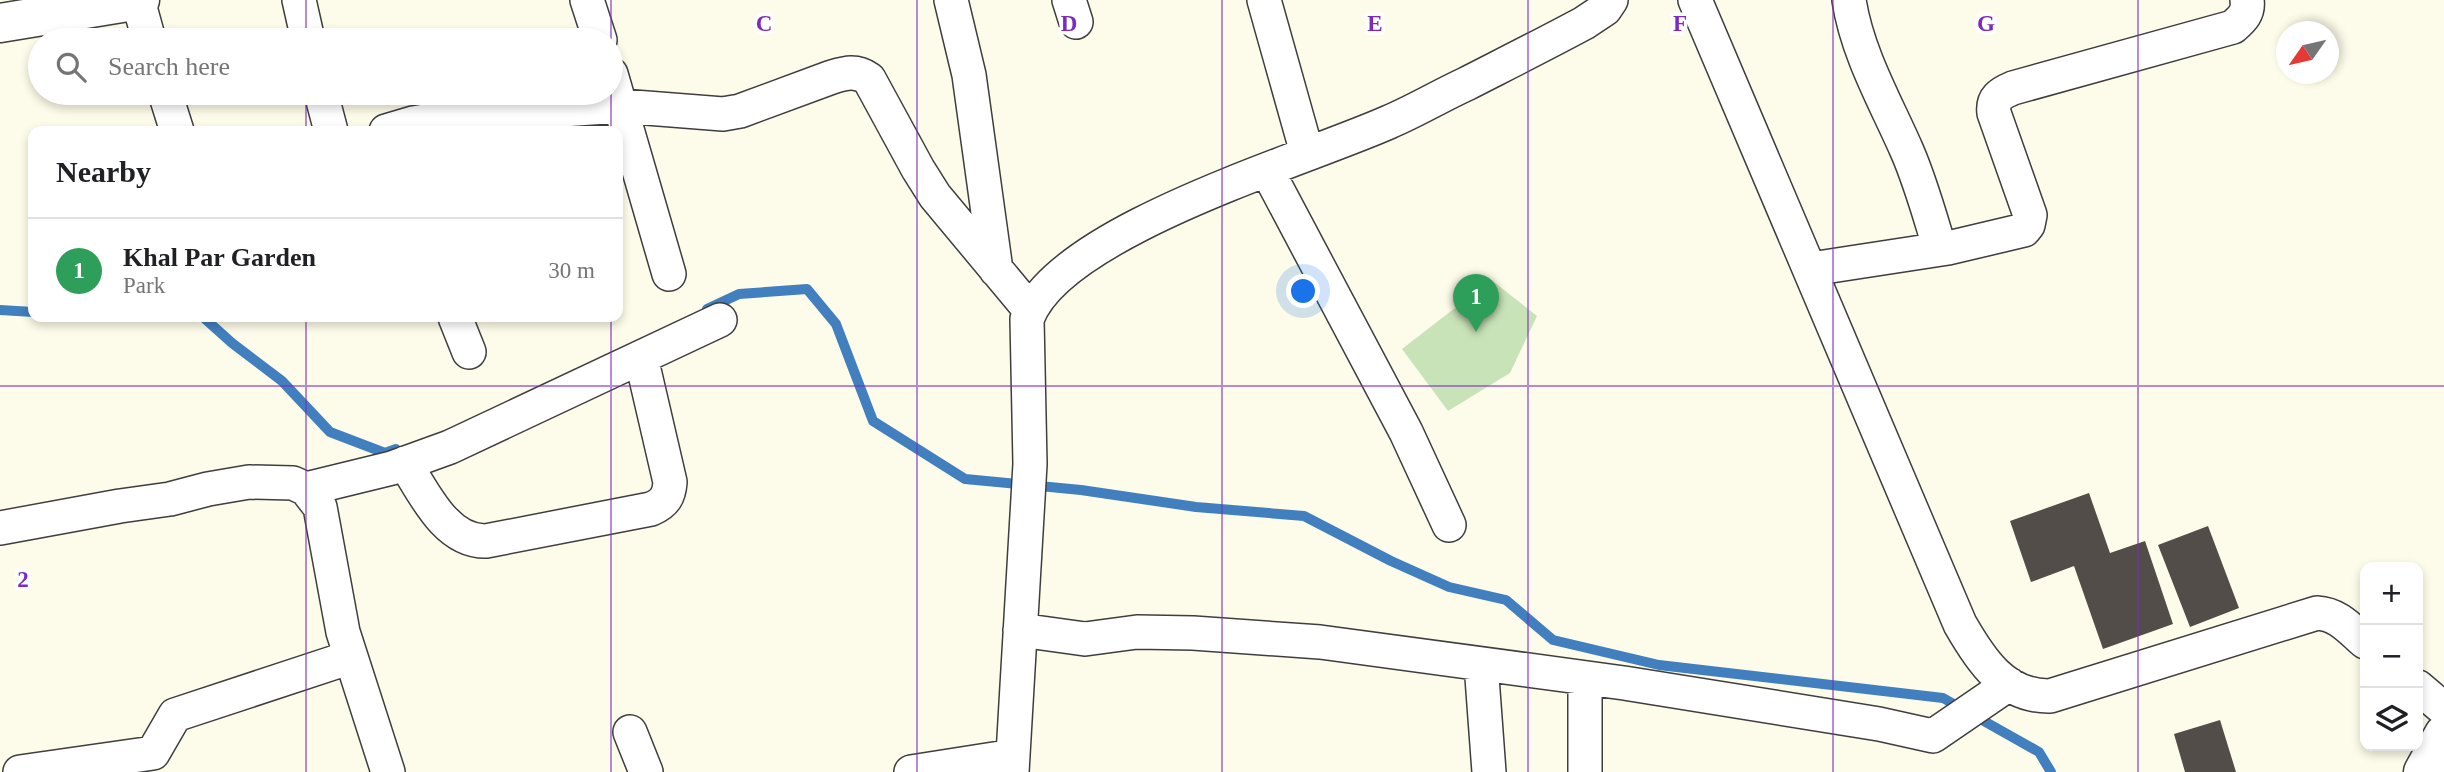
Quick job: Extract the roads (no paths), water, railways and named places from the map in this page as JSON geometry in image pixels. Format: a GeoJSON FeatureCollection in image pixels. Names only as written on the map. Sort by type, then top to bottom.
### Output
{"type":"FeatureCollection","features":[{"type":"Feature","properties":{"kind":"street"},"geometry":{"type":"LineString","coordinates":[[0,23],[139,0],[146,28]]}},
{"type":"Feature","properties":{"kind":"street"},"geometry":{"type":"LineString","coordinates":[[299,0],[305,28]]}},
{"type":"Feature","properties":{"kind":"street"},"geometry":{"type":"LineString","coordinates":[[587,0],[596,28]]}},
{"type":"Feature","properties":{"kind":"street"},"geometry":{"type":"LineString","coordinates":[[951,0],[969,75],[996,270]]}},
{"type":"Feature","properties":{"kind":"street"},"geometry":{"type":"LineString","coordinates":[[1264,0],[1307,153]]}},
{"type":"Feature","properties":{"kind":"street"},"geometry":{"type":"LineString","coordinates":[[911,772],[1012,764],[1030,464],[1027,320],[1036,299],[1054,280],[1112,239],[1138,225],[1307,153],[1390,122],[1569,31],[1605,9],[1611,0]]}},
{"type":"Feature","properties":{"kind":"street"},"geometry":{"type":"LineString","coordinates":[[1695,0],[1960,624],[1990,670],[2030,695],[2050,695],[2317,614],[2338,618],[2360,638]]}},
{"type":"Feature","properties":{"kind":"street"},"geometry":{"type":"LineString","coordinates":[[1849,0],[1873,77],[1915,172],[1940,249]]}},
{"type":"Feature","properties":{"kind":"street"},"geometry":{"type":"LineString","coordinates":[[1811,269],[1940,249],[2019,232],[2028,225],[2030,215],[1994,113],[1993,105],[1997,97],[2013,88],[2233,27],[2245,17],[2248,10],[2247,0]]}},
{"type":"Feature","properties":{"kind":"street"},"geometry":{"type":"LineString","coordinates":[[403,126],[443,118],[621,106],[723,114],[832,77],[860,73],[869,79],[918,169],[936,196],[1030,310]]}},
{"type":"Feature","properties":{"kind":"street"},"geometry":{"type":"LineString","coordinates":[[169,105],[175,126]]}},
{"type":"Feature","properties":{"kind":"street"},"geometry":{"type":"LineString","coordinates":[[324,105],[330,126]]}},
{"type":"Feature","properties":{"kind":"street"},"geometry":{"type":"LineString","coordinates":[[621,106],[669,274]]}},
{"type":"Feature","properties":{"kind":"street"},"geometry":{"type":"LineString","coordinates":[[1267,170],[1406,432],[1449,526]]}},
{"type":"Feature","properties":{"kind":"street"},"geometry":{"type":"LineString","coordinates":[[306,489],[405,463],[450,447],[720,320]]}},
{"type":"Feature","properties":{"kind":"street"},"geometry":{"type":"LineString","coordinates":[[457,322],[470,352]]}},
{"type":"Feature","properties":{"kind":"street"},"geometry":{"type":"LineString","coordinates":[[405,463],[434,509],[462,537],[473,541],[486,541],[652,509],[662,504],[669,493],[670,482],[641,357]]}},
{"type":"Feature","properties":{"kind":"street"},"geometry":{"type":"LineString","coordinates":[[0,528],[170,499],[249,482],[293,483],[306,489],[320,507],[336,602],[388,772]]}},
{"type":"Feature","properties":{"kind":"street"},"geometry":{"type":"LineString","coordinates":[[1020,630],[1085,639],[1151,632],[1295,640],[1585,678],[1866,722],[1933,736],[2009,684]]}},
{"type":"Feature","properties":{"kind":"street"},"geometry":{"type":"LineString","coordinates":[[20,772],[153,753],[175,715],[351,657]]}},
{"type":"Feature","properties":{"kind":"street"},"geometry":{"type":"LineString","coordinates":[[1481,664],[1489,772]]}},
{"type":"Feature","properties":{"kind":"street"},"geometry":{"type":"LineString","coordinates":[[1585,678],[1586,772]]}},
{"type":"Feature","properties":{"kind":"street"},"geometry":{"type":"LineString","coordinates":[[2419,688],[2444,709]]}},
{"type":"Feature","properties":{"kind":"street"},"geometry":{"type":"LineString","coordinates":[[631,732],[646,772]]}},
{"type":"Feature","properties":{"kind":"street"},"geometry":{"type":"LineString","coordinates":[[2423,772],[2444,734]]}},
{"type":"Feature","properties":{"kind":"waterway"},"geometry":{"type":"LineString","coordinates":[[707,309],[739,294],[807,289],[836,324],[873,421],[965,479],[1081,490],[1196,507],[1304,516],[1391,561],[1449,587],[1506,600],[1553,640],[1659,665],[1943,698],[2039,752],[2051,772]]}},
{"type":"Feature","properties":{"kind":"waterway"},"geometry":{"type":"LineString","coordinates":[[0,310],[28,312]]}},
{"type":"Feature","properties":{"kind":"waterway"},"geometry":{"type":"LineString","coordinates":[[209,322],[282,381],[330,432],[385,453],[396,449]]}},
{"type":"Feature","properties":{"kind":"place","name":"Khal Par Garden"},"geometry":{"type":"Point","coordinates":[1476,332]}}]}
